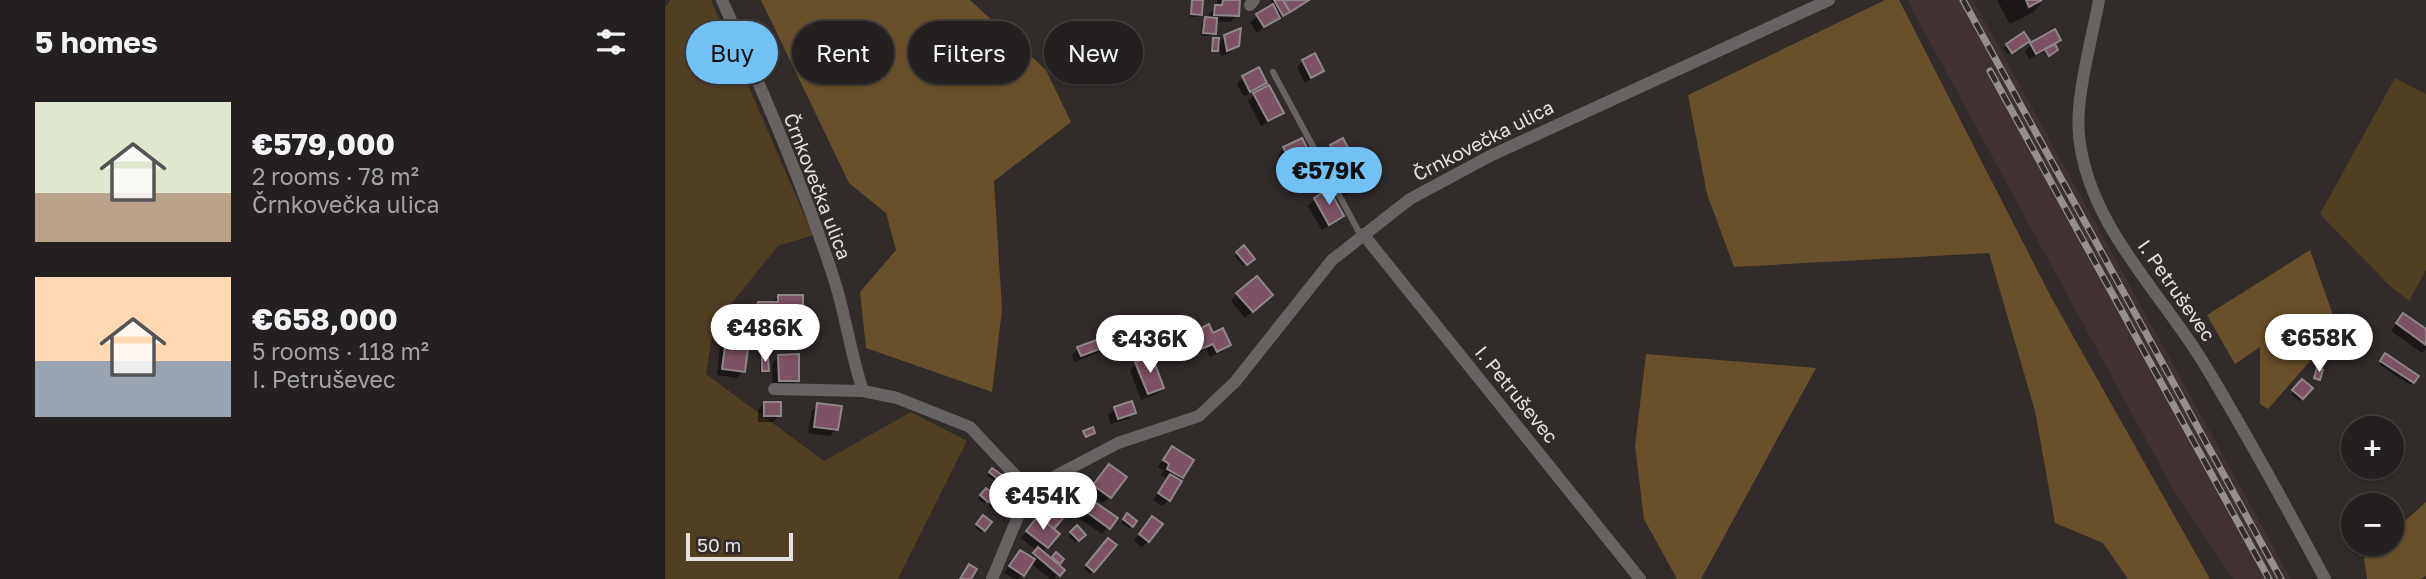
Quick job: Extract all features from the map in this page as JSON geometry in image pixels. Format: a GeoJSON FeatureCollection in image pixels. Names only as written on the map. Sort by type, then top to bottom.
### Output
{"type":"FeatureCollection","features":[{"type":"Feature","properties":{"kind":"street","name":"Črnkovečka ulica"},"geometry":{"type":"LineString","coordinates":[[722,0],[821,242],[836,285],[863,391]]}},
{"type":"Feature","properties":{"kind":"street","name":"Črnkovečka ulica"},"geometry":{"type":"LineString","coordinates":[[1029,490],[1118,443],[1199,416],[1235,382],[1332,260],[1410,199],[1490,156],[1829,0]]}},
{"type":"Feature","properties":{"kind":"street","name":"I. Petruševec"},"geometry":{"type":"LineString","coordinates":[[2099,0],[2078,112],[2081,148],[2091,186],[2101,209],[2133,262],[2201,360],[2325,579]]}},
{"type":"Feature","properties":{"kind":"street","name":"I. Petruševec"},"geometry":{"type":"LineString","coordinates":[[1362,235],[1640,579]]}},
{"type":"Feature","properties":{"kind":"street"},"geometry":{"type":"LineString","coordinates":[[774,389],[863,391],[897,398],[970,427],[1029,490],[992,579]]}},
{"type":"Feature","properties":{"kind":"lane"},"geometry":{"type":"LineString","coordinates":[[1273,72],[1362,235]]}},
{"type":"Feature","properties":{"kind":"shaded area"},"geometry":{"type":"Polygon","coordinates":[[[670,0],[711,0],[720,21],[686,21],[686,84],[747,84],[813,235],[778,246],[714,325],[706,374],[824,461],[911,412],[967,441],[898,579],[665,579],[665,8],[670,0]]]}},
{"type":"Feature","properties":{"kind":"shaded area"},"geometry":{"type":"Polygon","coordinates":[[[761,0],[970,0],[993,21],[908,21],[908,84],[1030,84],[1030,55],[1044,68],[1044,84],[1053,84],[1071,122],[994,181],[1002,310],[992,392],[866,348],[860,292],[896,250],[886,213],[849,183],[801,84],[894,84],[894,21],[792,21],[792,64],[778,35],[778,21],[771,21],[761,0]]]}},
{"type":"Feature","properties":{"kind":"shaded area"},"geometry":{"type":"Polygon","coordinates":[[[1885,0],[1899,0],[2051,297],[2210,579],[2128,579],[2103,543],[2055,523],[2035,411],[1989,253],[1734,267],[1707,194],[1688,95],[1885,0]]]}},
{"type":"Feature","properties":{"kind":"shaded area"},"geometry":{"type":"Polygon","coordinates":[[[1907,0],[1973,0],[2291,579],[2233,579],[2175,493],[1907,0]]]}},
{"type":"Feature","properties":{"kind":"shaded area"},"geometry":{"type":"Polygon","coordinates":[[[2395,78],[2426,94],[2426,270],[2409,301],[2390,286],[2320,214],[2395,78]]]}},
{"type":"Feature","properties":{"kind":"shaded area"},"geometry":{"type":"Polygon","coordinates":[[[2310,250],[2338,329],[2268,409],[2260,404],[2260,347],[2235,364],[2207,315],[2310,250]]]}},
{"type":"Feature","properties":{"kind":"shaded area"},"geometry":{"type":"Polygon","coordinates":[[[1646,354],[1816,368],[1701,579],[1677,579],[1644,519],[1635,446],[1646,354]]]}},
{"type":"Feature","properties":{"kind":"shaded area"},"geometry":{"type":"Polygon","coordinates":[[[2426,502],[2426,576],[2421,579],[2367,579],[2364,559],[2367,556],[2404,556],[2404,522],[2426,502]]]}},
{"type":"Feature","properties":{"kind":"building"},"geometry":{"type":"Polygon","coordinates":[[[1192,0],[1203,0],[1202,15],[1191,14],[1192,0]]]}},
{"type":"Feature","properties":{"kind":"building"},"geometry":{"type":"Polygon","coordinates":[[[1223,0],[1240,0],[1239,16],[1214,15],[1215,5],[1222,5],[1223,0]]]}},
{"type":"Feature","properties":{"kind":"building"},"geometry":{"type":"Polygon","coordinates":[[[1274,0],[1283,0],[1290,12],[1283,16],[1274,0]]]}},
{"type":"Feature","properties":{"kind":"building"},"geometry":{"type":"Polygon","coordinates":[[[1283,0],[1309,0],[1290,12],[1283,0]]]}},
{"type":"Feature","properties":{"kind":"building"},"geometry":{"type":"Polygon","coordinates":[[[2026,0],[2042,0],[2029,7],[2026,0]]]}},
{"type":"Feature","properties":{"kind":"building"},"geometry":{"type":"Polygon","coordinates":[[[1273,4],[1280,18],[1264,27],[1256,14],[1273,4]]]}},
{"type":"Feature","properties":{"kind":"building"},"geometry":{"type":"Polygon","coordinates":[[[1205,17],[1217,18],[1216,34],[1203,33],[1205,17]]]}},
{"type":"Feature","properties":{"kind":"building"},"geometry":{"type":"Polygon","coordinates":[[[1241,28],[1239,46],[1227,51],[1224,35],[1241,28]]]}},
{"type":"Feature","properties":{"kind":"building"},"geometry":{"type":"Polygon","coordinates":[[[2055,29],[2061,40],[2036,54],[2030,43],[2055,29]]]}},
{"type":"Feature","properties":{"kind":"building"},"geometry":{"type":"Polygon","coordinates":[[[2024,32],[2030,41],[2012,53],[2006,44],[2024,32]]]}},
{"type":"Feature","properties":{"kind":"building"},"geometry":{"type":"Polygon","coordinates":[[[1213,38],[1219,38],[1218,51],[1212,51],[1213,38]]]}},
{"type":"Feature","properties":{"kind":"building"},"geometry":{"type":"Polygon","coordinates":[[[2055,44],[2058,50],[2049,56],[2045,49],[2055,44]]]}},
{"type":"Feature","properties":{"kind":"building"},"geometry":{"type":"Polygon","coordinates":[[[1315,53],[1324,71],[1311,78],[1302,60],[1315,53]]]}},
{"type":"Feature","properties":{"kind":"building"},"geometry":{"type":"Polygon","coordinates":[[[1259,67],[1267,83],[1250,92],[1242,76],[1259,67]]]}},
{"type":"Feature","properties":{"kind":"building"},"geometry":{"type":"Polygon","coordinates":[[[1269,85],[1284,113],[1268,121],[1253,93],[1269,85]]]}},
{"type":"Feature","properties":{"kind":"building"},"geometry":{"type":"Polygon","coordinates":[[[1302,138],[1316,165],[1297,174],[1283,147],[1302,138]]]}},
{"type":"Feature","properties":{"kind":"building"},"geometry":{"type":"Polygon","coordinates":[[[1343,138],[1366,183],[1349,192],[1336,168],[1341,166],[1330,145],[1343,138]]]}},
{"type":"Feature","properties":{"kind":"building"},"geometry":{"type":"Polygon","coordinates":[[[1329,189],[1344,216],[1329,225],[1314,198],[1329,189]]]}},
{"type":"Feature","properties":{"kind":"building"},"geometry":{"type":"Polygon","coordinates":[[[1244,245],[1255,259],[1247,265],[1236,252],[1244,245]]]}},
{"type":"Feature","properties":{"kind":"building"},"geometry":{"type":"Polygon","coordinates":[[[1257,276],[1273,295],[1253,312],[1236,293],[1257,276]]]}},
{"type":"Feature","properties":{"kind":"building"},"geometry":{"type":"Polygon","coordinates":[[[778,295],[803,295],[803,322],[757,321],[758,302],[778,302],[778,295]]]}},
{"type":"Feature","properties":{"kind":"building"},"geometry":{"type":"Polygon","coordinates":[[[2403,313],[2426,329],[2426,345],[2396,323],[2403,313]]]}},
{"type":"Feature","properties":{"kind":"building"},"geometry":{"type":"Polygon","coordinates":[[[1124,323],[1129,336],[1115,341],[1110,328],[1124,323]]]}},
{"type":"Feature","properties":{"kind":"building"},"geometry":{"type":"Polygon","coordinates":[[[1209,324],[1213,333],[1223,328],[1231,345],[1217,352],[1213,344],[1199,350],[1191,333],[1209,324]]]}},
{"type":"Feature","properties":{"kind":"building"},"geometry":{"type":"Polygon","coordinates":[[[788,325],[788,344],[764,345],[763,326],[788,325]]]}},
{"type":"Feature","properties":{"kind":"building"},"geometry":{"type":"Polygon","coordinates":[[[1110,335],[1113,344],[1081,356],[1077,347],[1110,335]]]}},
{"type":"Feature","properties":{"kind":"building"},"geometry":{"type":"Polygon","coordinates":[[[726,339],[749,342],[745,372],[722,369],[726,339]]]}},
{"type":"Feature","properties":{"kind":"building"},"geometry":{"type":"Polygon","coordinates":[[[2385,353],[2419,376],[2414,383],[2380,361],[2385,353]]]}},
{"type":"Feature","properties":{"kind":"building"},"geometry":{"type":"Polygon","coordinates":[[[799,354],[799,381],[779,381],[778,355],[799,354]]]}},
{"type":"Feature","properties":{"kind":"building"},"geometry":{"type":"Polygon","coordinates":[[[1152,356],[1164,388],[1148,394],[1135,362],[1152,356]]]}},
{"type":"Feature","properties":{"kind":"building"},"geometry":{"type":"Polygon","coordinates":[[[762,357],[768,357],[769,371],[762,371],[762,357]]]}},
{"type":"Feature","properties":{"kind":"building"},"geometry":{"type":"Polygon","coordinates":[[[2317,368],[2323,370],[2320,380],[2314,378],[2317,368]]]}},
{"type":"Feature","properties":{"kind":"building"},"geometry":{"type":"Polygon","coordinates":[[[2302,379],[2313,388],[2303,399],[2292,390],[2302,379]]]}},
{"type":"Feature","properties":{"kind":"building"},"geometry":{"type":"Polygon","coordinates":[[[1132,401],[1136,413],[1118,419],[1114,407],[1132,401]]]}},
{"type":"Feature","properties":{"kind":"building"},"geometry":{"type":"Polygon","coordinates":[[[764,402],[781,402],[781,416],[764,416],[764,402]]]}},
{"type":"Feature","properties":{"kind":"building"},"geometry":{"type":"Polygon","coordinates":[[[817,403],[842,406],[838,430],[814,427],[817,403]]]}},
{"type":"Feature","properties":{"kind":"building"},"geometry":{"type":"Polygon","coordinates":[[[1093,427],[1095,433],[1086,437],[1083,431],[1093,427]]]}},
{"type":"Feature","properties":{"kind":"building"},"geometry":{"type":"Polygon","coordinates":[[[1172,446],[1194,460],[1183,478],[1167,469],[1169,464],[1163,460],[1172,446]]]}},
{"type":"Feature","properties":{"kind":"building"},"geometry":{"type":"Polygon","coordinates":[[[1109,464],[1127,477],[1111,498],[1093,485],[1109,464]]]}},
{"type":"Feature","properties":{"kind":"building"},"geometry":{"type":"Polygon","coordinates":[[[992,468],[1002,475],[999,480],[989,472],[992,468]]]}},
{"type":"Feature","properties":{"kind":"building"},"geometry":{"type":"Polygon","coordinates":[[[1170,474],[1182,481],[1170,501],[1158,493],[1170,474]]]}},
{"type":"Feature","properties":{"kind":"building"},"geometry":{"type":"Polygon","coordinates":[[[1063,486],[1087,502],[1078,515],[1055,499],[1063,486]]]}},
{"type":"Feature","properties":{"kind":"building"},"geometry":{"type":"Polygon","coordinates":[[[986,488],[994,494],[988,502],[980,495],[986,488]]]}},
{"type":"Feature","properties":{"kind":"building"},"geometry":{"type":"Polygon","coordinates":[[[996,495],[1006,502],[1000,509],[990,502],[996,495]]]}},
{"type":"Feature","properties":{"kind":"building"},"geometry":{"type":"Polygon","coordinates":[[[1092,500],[1118,518],[1110,529],[1084,510],[1092,500]]]}},
{"type":"Feature","properties":{"kind":"building"},"geometry":{"type":"Polygon","coordinates":[[[1048,504],[1064,517],[1054,529],[1038,516],[1048,504]]]}},
{"type":"Feature","properties":{"kind":"building"},"geometry":{"type":"Polygon","coordinates":[[[1127,513],[1137,521],[1133,527],[1123,519],[1127,513]]]}},
{"type":"Feature","properties":{"kind":"building"},"geometry":{"type":"Polygon","coordinates":[[[983,515],[992,522],[985,531],[976,524],[983,515]]]}},
{"type":"Feature","properties":{"kind":"building"},"geometry":{"type":"Polygon","coordinates":[[[1038,516],[1060,534],[1048,548],[1026,531],[1038,516]]]}},
{"type":"Feature","properties":{"kind":"building"},"geometry":{"type":"Polygon","coordinates":[[[1152,516],[1163,524],[1149,542],[1139,534],[1152,516]]]}},
{"type":"Feature","properties":{"kind":"building"},"geometry":{"type":"Polygon","coordinates":[[[1077,525],[1086,535],[1079,541],[1070,532],[1077,525]]]}},
{"type":"Feature","properties":{"kind":"building"},"geometry":{"type":"Polygon","coordinates":[[[1108,538],[1117,545],[1094,572],[1086,565],[1108,538]]]}},
{"type":"Feature","properties":{"kind":"building"},"geometry":{"type":"Polygon","coordinates":[[[1038,547],[1065,570],[1060,576],[1033,553],[1038,547]]]}},
{"type":"Feature","properties":{"kind":"building"},"geometry":{"type":"Polygon","coordinates":[[[1020,550],[1035,559],[1024,576],[1009,566],[1020,550]]]}},
{"type":"Feature","properties":{"kind":"building"},"geometry":{"type":"Polygon","coordinates":[[[1056,552],[1064,559],[1060,564],[1052,557],[1056,552]]]}},
{"type":"Feature","properties":{"kind":"building"},"geometry":{"type":"Polygon","coordinates":[[[969,564],[977,569],[971,579],[960,579],[969,564]]]}},
{"type":"Feature","properties":{"kind":"railway"},"geometry":{"type":"LineString","coordinates":[[1963,0],[2281,579]]}},
{"type":"Feature","properties":{"kind":"railway"},"geometry":{"type":"LineString","coordinates":[[1990,71],[2269,579]]}}]}
